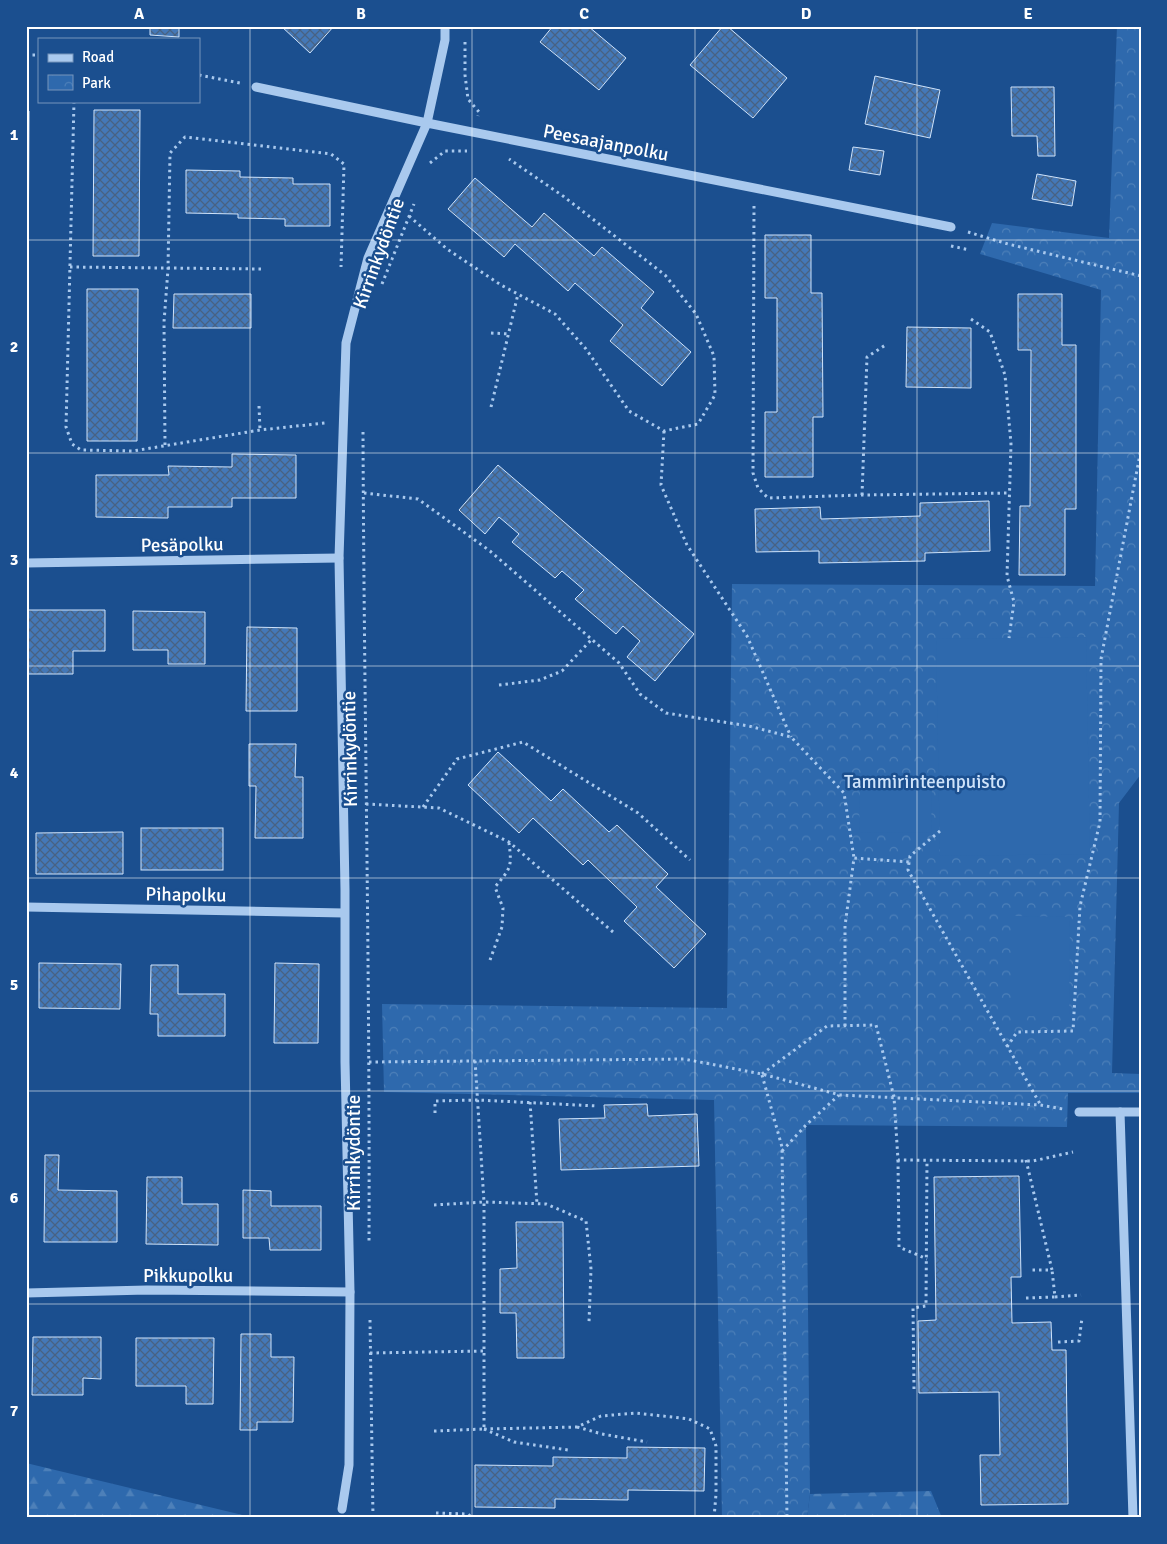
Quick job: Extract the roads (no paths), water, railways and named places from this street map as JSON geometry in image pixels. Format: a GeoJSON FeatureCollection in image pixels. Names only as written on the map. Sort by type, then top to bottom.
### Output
{"type":"FeatureCollection","features":[{"type":"Feature","properties":{"kind":"street","name":"Kirrinkydöntie"},"geometry":{"type":"LineString","coordinates":[[342,1509],[349,1465],[350,1292],[338,558],[346,343],[368,258],[427,123],[445,40],[445,26]]}},
{"type":"Feature","properties":{"kind":"street","name":"Peesaajanpolku"},"geometry":{"type":"LineString","coordinates":[[256,86],[427,123],[950,227]]}},
{"type":"Feature","properties":{"kind":"street","name":"Pesäpolku"},"geometry":{"type":"LineString","coordinates":[[26,564],[338,558]]}},
{"type":"Feature","properties":{"kind":"street","name":"Pihapolku"},"geometry":{"type":"LineString","coordinates":[[26,907],[344,913]]}},
{"type":"Feature","properties":{"kind":"street"},"geometry":{"type":"LineString","coordinates":[[1079,1112],[1141,1112]]}},
{"type":"Feature","properties":{"kind":"street"},"geometry":{"type":"LineString","coordinates":[[1120,1112],[1134,1518]]}},
{"type":"Feature","properties":{"kind":"street","name":"Pikkupolku"},"geometry":{"type":"LineString","coordinates":[[26,1293],[146,1290],[350,1292]]}},
{"type":"Feature","properties":{"kind":"park label","name":"Tammirinteenpuisto"},"geometry":{"type":"Point","coordinates":[925,781]}}]}
